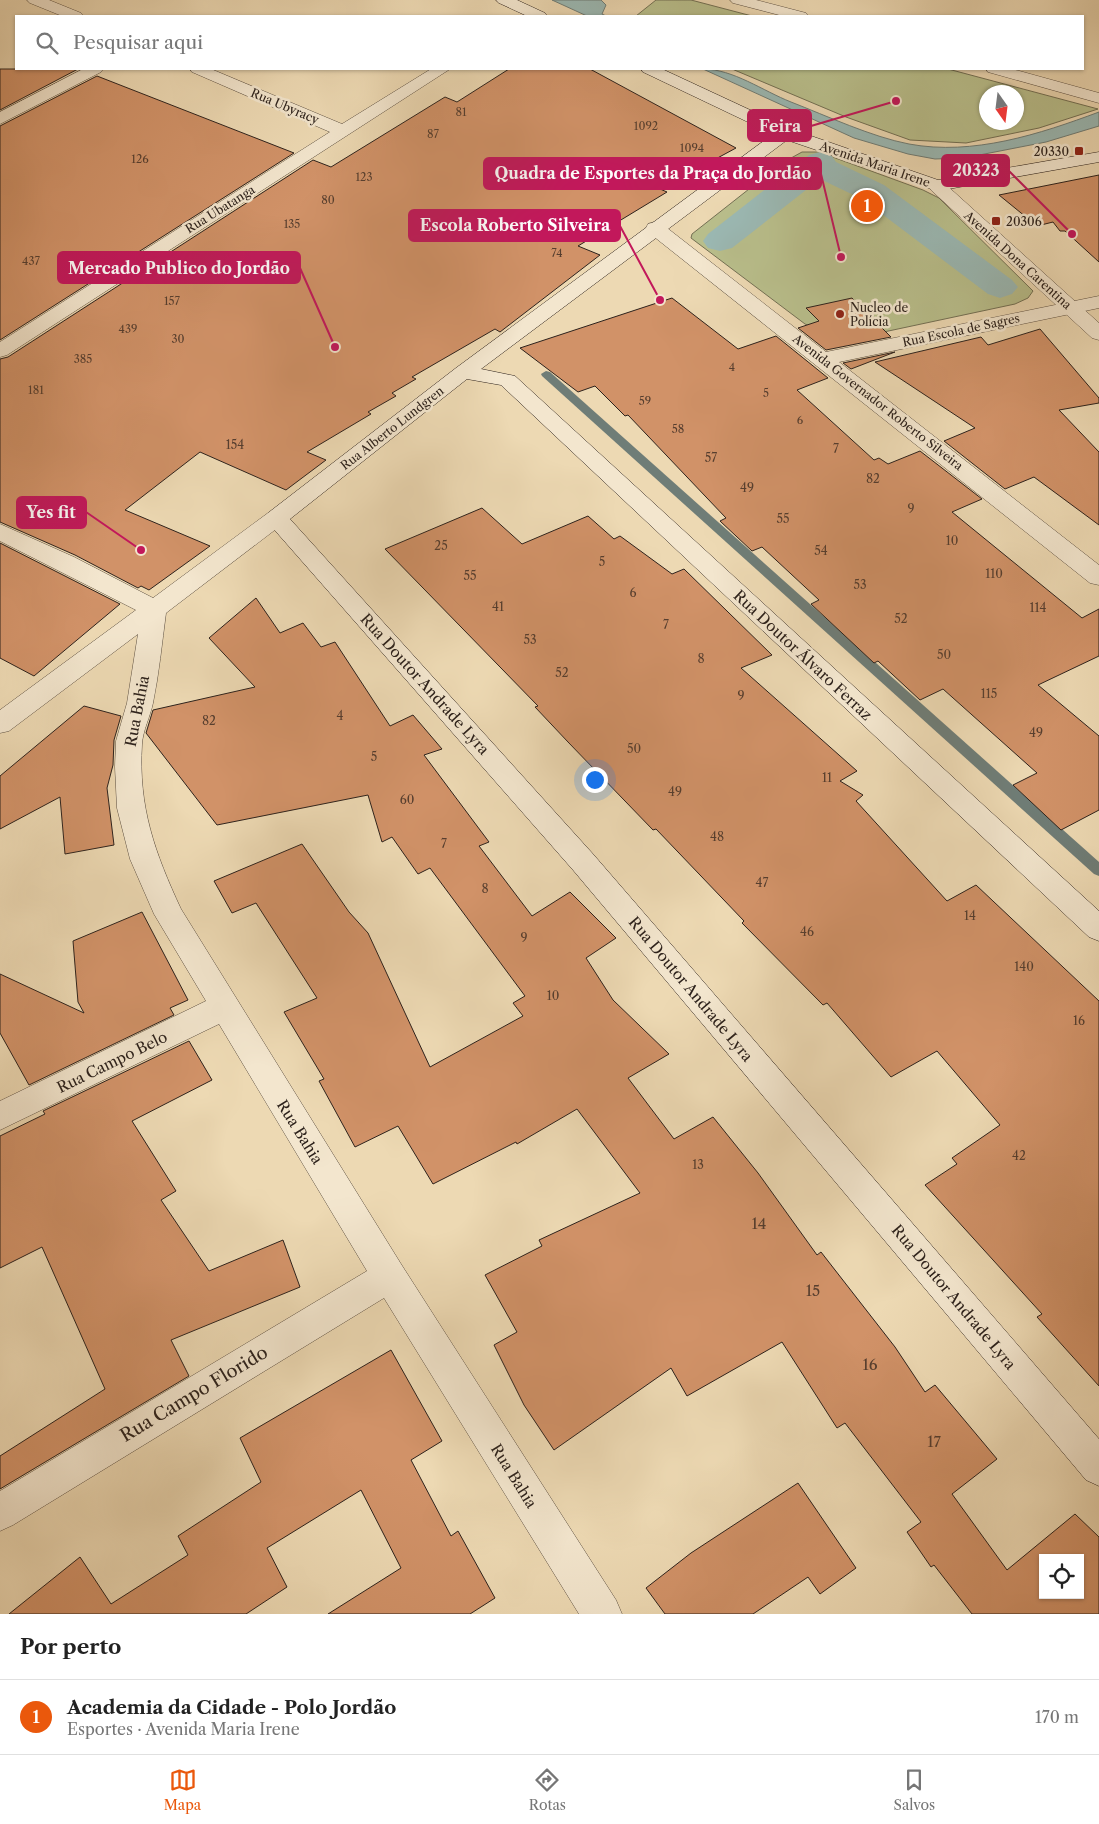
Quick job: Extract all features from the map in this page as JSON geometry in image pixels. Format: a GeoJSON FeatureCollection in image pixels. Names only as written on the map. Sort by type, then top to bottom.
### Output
{"type":"FeatureCollection","features":[{"type":"Feature","properties":{"kind":"street"},"geometry":{"type":"LineString","coordinates":[[35,0],[72,15]]}},
{"type":"Feature","properties":{"kind":"street"},"geometry":{"type":"LineString","coordinates":[[504,0],[531,15]]}},
{"type":"Feature","properties":{"kind":"street"},"geometry":{"type":"LineString","coordinates":[[738,0],[796,15]]}},
{"type":"Feature","properties":{"kind":"street"},"geometry":{"type":"LineString","coordinates":[[0,119],[92,70]]}},
{"type":"Feature","properties":{"kind":"street","name":"Rua Ubyracy"},"geometry":{"type":"LineString","coordinates":[[200,70],[343,131]]}},
{"type":"Feature","properties":{"kind":"street","name":"Rua Ubatanga"},"geometry":{"type":"LineString","coordinates":[[0,351],[122,271],[440,70]]}},
{"type":"Feature","properties":{"kind":"street","name":"Avenida Maria Irene"},"geometry":{"type":"LineString","coordinates":[[651,70],[785,133],[937,186]]}},
{"type":"Feature","properties":{"kind":"street"},"geometry":{"type":"LineString","coordinates":[[998,70],[1099,98]]}},
{"type":"Feature","properties":{"kind":"street","name":"Rua Alberto Lundgren"},"geometry":{"type":"LineString","coordinates":[[0,724],[276,518],[504,341],[785,133]]}},
{"type":"Feature","properties":{"kind":"street"},"geometry":{"type":"LineString","coordinates":[[937,186],[1099,157]]}},
{"type":"Feature","properties":{"kind":"street","name":"Avenida Dona Carentina"},"geometry":{"type":"LineString","coordinates":[[937,186],[1099,334]]}},
{"type":"Feature","properties":{"kind":"street","name":"Avenida Governador Roberto Silveira"},"geometry":{"type":"LineString","coordinates":[[655,228],[1099,577]]}},
{"type":"Feature","properties":{"kind":"street","name":"Rua Escola de Sagres"},"geometry":{"type":"LineString","coordinates":[[824,359],[1099,302]]}},
{"type":"Feature","properties":{"kind":"street"},"geometry":{"type":"LineString","coordinates":[[463,372],[508,380],[504,341]]}},
{"type":"Feature","properties":{"kind":"street","name":"Rua Doutor Álvaro Ferraz"},"geometry":{"type":"LineString","coordinates":[[508,380],[1099,929]]}},
{"type":"Feature","properties":{"kind":"street","name":"Rua Doutor Andrade Lyra"},"geometry":{"type":"LineString","coordinates":[[276,518],[583,862],[1099,1467]]}},
{"type":"Feature","properties":{"kind":"street"},"geometry":{"type":"LineString","coordinates":[[0,532],[66,563],[154,609]]}},
{"type":"Feature","properties":{"kind":"street","name":"Rua Bahia"},"geometry":{"type":"LineString","coordinates":[[154,609],[140,703],[129,742],[131,808],[144,859],[169,914],[224,1007],[389,1276],[602,1614]]}},
{"type":"Feature","properties":{"kind":"street","name":"Rua Campo Belo"},"geometry":{"type":"LineString","coordinates":[[0,1116],[224,1007]]}},
{"type":"Feature","properties":{"kind":"street","name":"Rua Campo Florido"},"geometry":{"type":"LineString","coordinates":[[0,1512],[389,1276]]}},
{"type":"Feature","properties":{"kind":"green space"},"geometry":{"type":"Polygon","coordinates":[[[656,0],[691,0],[748,15],[637,15],[656,0]]]}},
{"type":"Feature","properties":{"kind":"green space"},"geometry":{"type":"Polygon","coordinates":[[[734,70],[952,70],[1008,85],[979,85],[979,130],[1024,130],[1024,89],[1098,109],[1039,128],[966,143],[910,140],[846,117],[734,70]]]}},
{"type":"Feature","properties":{"kind":"green space"},"geometry":{"type":"Polygon","coordinates":[[[802,152],[819,152],[923,190],[939,198],[1033,291],[1028,298],[1015,304],[865,336],[812,327],[805,324],[691,238],[692,234],[782,163],[802,152]]]}},
{"type":"Feature","properties":{"kind":"water"},"geometry":{"type":"Polygon","coordinates":[[[552,0],[601,0],[606,5],[602,14],[604,15],[585,15],[552,0]]]}},
{"type":"Feature","properties":{"kind":"water"},"geometry":{"type":"Polygon","coordinates":[[[705,70],[714,70],[748,81],[780,97],[850,126],[895,141],[933,147],[982,145],[1006,141],[1053,128],[1099,112],[1099,126],[1046,142],[964,158],[935,159],[908,154],[854,138],[705,70]]]}},
{"type":"Feature","properties":{"kind":"building"},"geometry":{"type":"Polygon","coordinates":[[[0,69],[76,70],[0,110],[0,69]]]}},
{"type":"Feature","properties":{"kind":"building"},"geometry":{"type":"Polygon","coordinates":[[[507,70],[592,70],[736,148],[660,189],[667,192],[578,246],[600,255],[500,332],[495,329],[412,377],[416,379],[392,393],[396,396],[368,412],[371,414],[307,452],[326,460],[286,490],[200,452],[125,510],[210,546],[149,590],[141,586],[138,588],[75,555],[0,522],[0,359],[8,357],[313,160],[331,167],[445,97],[457,102],[507,70]]]}},
{"type":"Feature","properties":{"kind":"building"},"geometry":{"type":"Polygon","coordinates":[[[97,76],[294,153],[0,340],[0,126],[97,76]]]}},
{"type":"Feature","properties":{"kind":"building"},"geometry":{"type":"Polygon","coordinates":[[[1099,175],[1099,262],[1065,231],[1060,231],[1053,222],[1037,226],[999,195],[1099,175]]]}},
{"type":"Feature","properties":{"kind":"building"},"geometry":{"type":"Polygon","coordinates":[[[672,298],[738,349],[776,336],[828,378],[797,390],[874,460],[879,458],[888,464],[920,451],[982,499],[952,512],[1082,618],[1099,609],[1099,656],[1038,685],[1099,736],[1099,810],[1061,830],[1013,785],[1037,773],[943,689],[920,700],[878,661],[874,663],[811,604],[819,600],[762,547],[752,551],[720,521],[726,518],[628,415],[625,416],[595,386],[578,392],[520,348],[672,298]]]}},
{"type":"Feature","properties":{"kind":"building"},"geometry":{"type":"Polygon","coordinates":[[[852,298],[891,337],[826,350],[798,328],[819,321],[806,308],[852,298]]]}},
{"type":"Feature","properties":{"kind":"building"},"geometry":{"type":"Polygon","coordinates":[[[1040,329],[1099,398],[1099,403],[1059,410],[1099,452],[1099,525],[1034,477],[1005,489],[944,441],[975,428],[875,362],[981,337],[988,345],[1040,329]]]}},
{"type":"Feature","properties":{"kind":"building"},"geometry":{"type":"Polygon","coordinates":[[[895,352],[851,369],[843,363],[895,352]]]}},
{"type":"Feature","properties":{"kind":"building"},"geometry":{"type":"Polygon","coordinates":[[[482,508],[522,544],[588,516],[614,539],[620,536],[672,574],[684,569],[772,655],[741,668],[857,771],[840,781],[863,795],[856,801],[947,901],[976,885],[1099,1001],[1099,1386],[1037,1317],[1042,1314],[925,1185],[957,1164],[952,1158],[1000,1125],[937,1051],[891,1077],[827,1003],[823,1005],[742,923],[744,921],[656,829],[653,830],[568,742],[535,707],[538,706],[385,549],[482,508]]]}},
{"type":"Feature","properties":{"kind":"building"},"geometry":{"type":"Polygon","coordinates":[[[0,543],[120,604],[34,676],[0,658],[0,543]]]}},
{"type":"Feature","properties":{"kind":"building"},"geometry":{"type":"Polygon","coordinates":[[[256,598],[280,633],[303,623],[321,647],[335,642],[390,726],[413,715],[442,749],[424,755],[489,842],[479,846],[532,916],[570,892],[616,938],[586,958],[613,1000],[669,1054],[628,1078],[674,1139],[713,1117],[758,1173],[817,1255],[821,1252],[895,1347],[925,1392],[935,1385],[997,1459],[952,1494],[1007,1570],[1075,1514],[1099,1537],[1099,1614],[972,1614],[934,1565],[931,1567],[907,1532],[921,1522],[845,1423],[837,1428],[782,1342],[687,1396],[671,1368],[554,1450],[524,1405],[494,1345],[517,1332],[485,1275],[542,1246],[539,1240],[640,1193],[577,1109],[517,1144],[516,1142],[433,1184],[398,1126],[355,1147],[319,1081],[324,1079],[284,1012],[317,998],[256,903],[232,913],[214,881],[302,844],[349,912],[368,933],[430,1067],[523,1016],[513,1003],[525,996],[430,868],[418,874],[392,837],[382,842],[368,795],[217,825],[146,733],[153,710],[255,687],[209,638],[256,598]]]}},
{"type":"Feature","properties":{"kind":"building"},"geometry":{"type":"Polygon","coordinates":[[[84,706],[121,716],[114,740],[113,765],[107,788],[114,845],[65,854],[60,797],[0,829],[0,776],[84,706]]]}},
{"type":"Feature","properties":{"kind":"building"},"geometry":{"type":"Polygon","coordinates":[[[142,912],[188,1000],[170,1008],[174,1015],[29,1085],[0,1033],[0,974],[84,1013],[78,1002],[73,941],[142,912]]]}},
{"type":"Feature","properties":{"kind":"building"},"geometry":{"type":"Polygon","coordinates":[[[189,1041],[212,1080],[132,1121],[176,1191],[161,1200],[209,1271],[283,1240],[300,1287],[171,1340],[189,1376],[0,1489],[0,1456],[105,1389],[42,1247],[0,1268],[0,1136],[45,1114],[43,1111],[189,1041]]]}},
{"type":"Feature","properties":{"kind":"building"},"geometry":{"type":"Polygon","coordinates":[[[391,1350],[442,1441],[411,1460],[451,1536],[458,1531],[495,1598],[470,1614],[328,1614],[401,1568],[361,1490],[267,1548],[287,1587],[246,1614],[9,1614],[80,1557],[111,1604],[188,1555],[178,1536],[261,1482],[240,1438],[391,1350]]]}},
{"type":"Feature","properties":{"kind":"building"},"geometry":{"type":"Polygon","coordinates":[[[798,1483],[856,1568],[820,1594],[808,1577],[753,1614],[665,1614],[646,1588],[691,1553],[798,1483]]]}},
{"type":"Feature","properties":{"kind":"waterway"},"geometry":{"type":"LineString","coordinates":[[817,165],[820,162]]}},
{"type":"Feature","properties":{"kind":"waterway"},"geometry":{"type":"LineString","coordinates":[[720,241],[817,165]]}},
{"type":"Feature","properties":{"kind":"waterway"},"geometry":{"type":"LineString","coordinates":[[817,165],[873,192],[1000,287]]}},
{"type":"Feature","properties":{"kind":"waterway"},"geometry":{"type":"LineString","coordinates":[[546,374],[1099,870]]}},
{"type":"Feature","properties":{"kind":"place","name":"Feira"},"geometry":{"type":"Point","coordinates":[896,101]}},
{"type":"Feature","properties":{"kind":"place","name":"20330"},"geometry":{"type":"Point","coordinates":[1079,151]}},
{"type":"Feature","properties":{"kind":"place","name":"Academia da Cidade - Polo Jordão"},"geometry":{"type":"Point","coordinates":[867,206]}},
{"type":"Feature","properties":{"kind":"place","name":"20306"},"geometry":{"type":"Point","coordinates":[996,221]}},
{"type":"Feature","properties":{"kind":"place","name":"20323"},"geometry":{"type":"Point","coordinates":[1072,234]}},
{"type":"Feature","properties":{"kind":"place","name":"Quadra de Esportes da Praça do Jordão"},"geometry":{"type":"Point","coordinates":[841,257]}},
{"type":"Feature","properties":{"kind":"place","name":"Escola Roberto Silveira"},"geometry":{"type":"Point","coordinates":[660,300]}},
{"type":"Feature","properties":{"kind":"place","name":"Nucleo de Polícia"},"geometry":{"type":"Point","coordinates":[840,314]}},
{"type":"Feature","properties":{"kind":"place","name":"Mercado Publico do Jordão"},"geometry":{"type":"Point","coordinates":[335,347]}},
{"type":"Feature","properties":{"kind":"place","name":"Yes fit"},"geometry":{"type":"Point","coordinates":[141,550]}}]}
